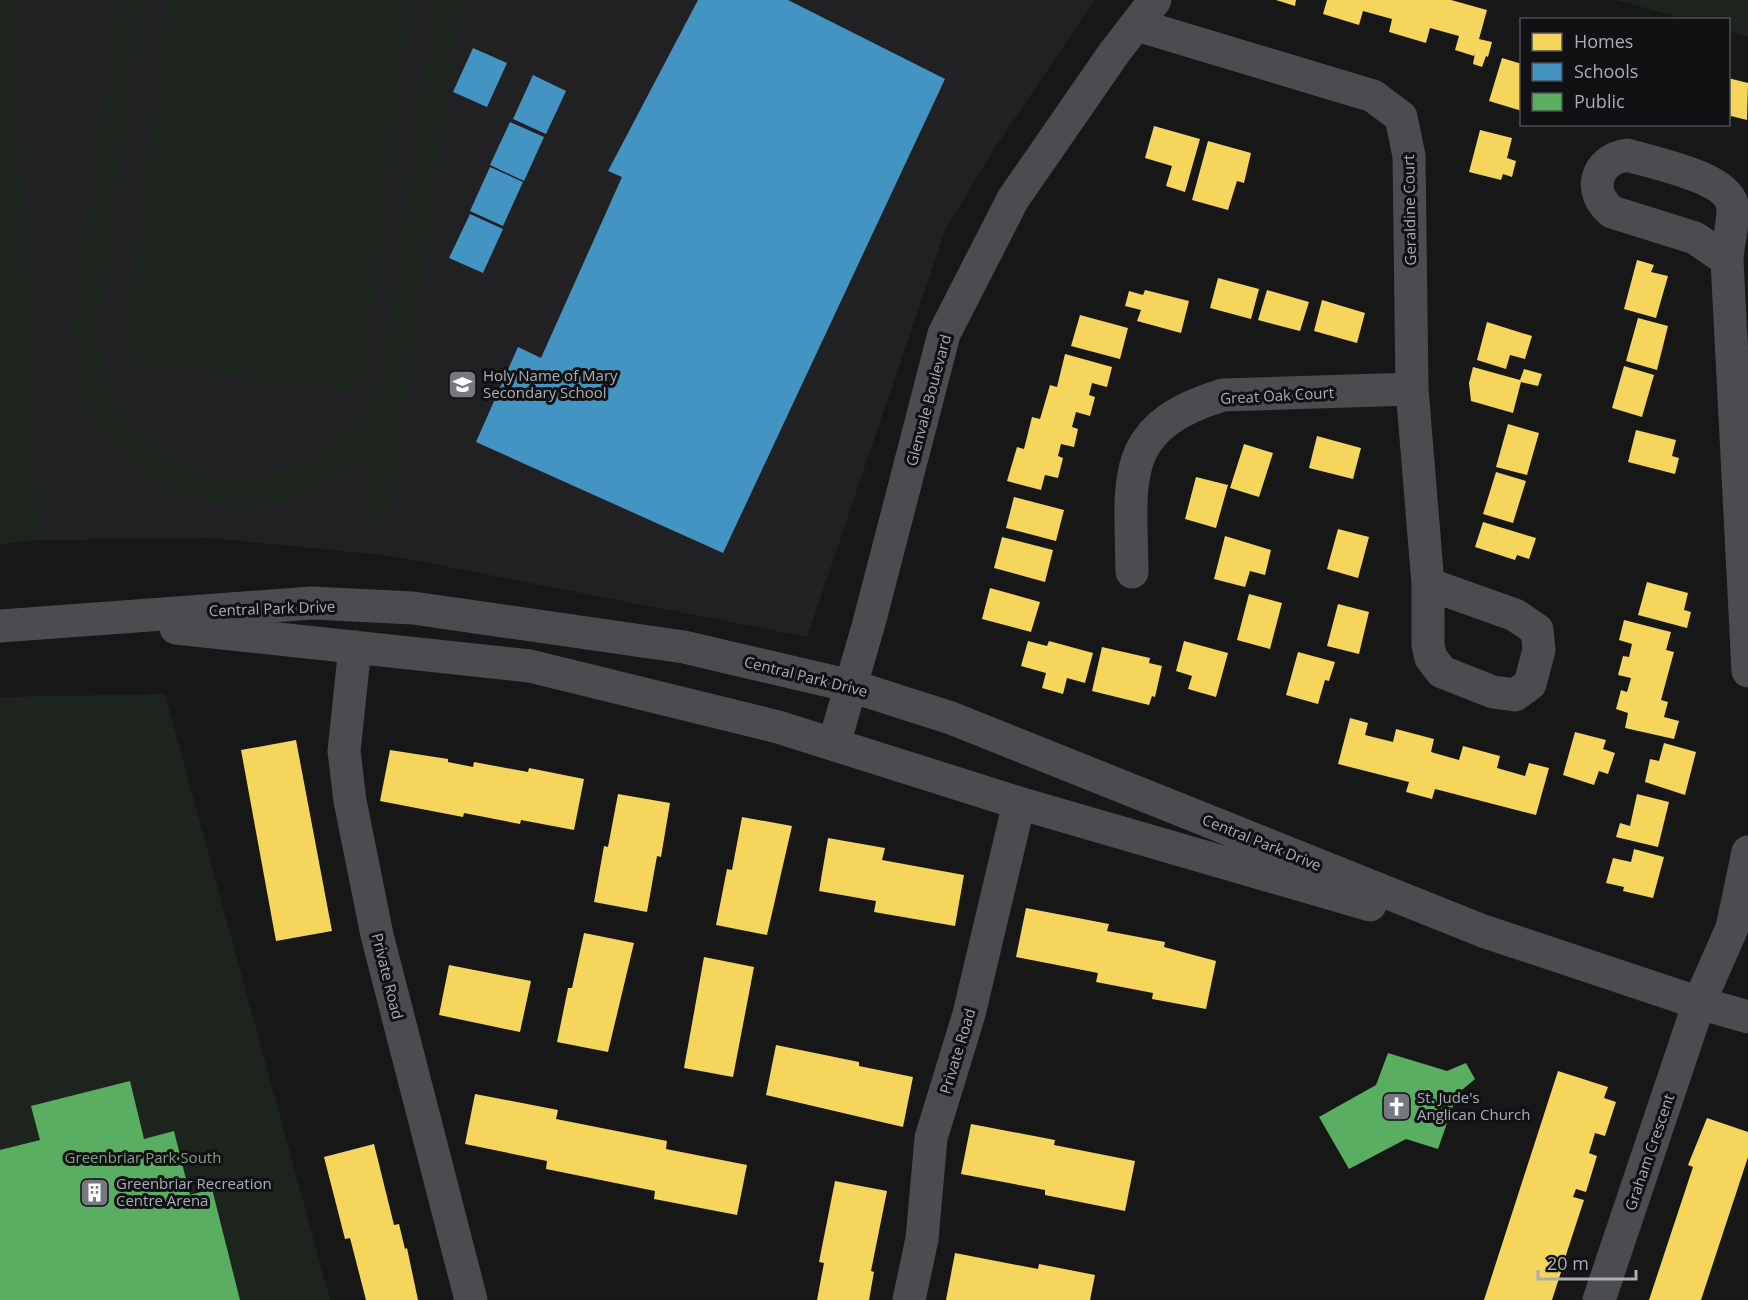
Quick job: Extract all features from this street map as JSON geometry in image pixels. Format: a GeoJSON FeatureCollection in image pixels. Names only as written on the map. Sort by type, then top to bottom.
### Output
{"type":"FeatureCollection","features":[{"type":"Feature","properties":{"kind":"street","name":"Geraldine Court"},"geometry":{"type":"LineString","coordinates":[[1146,13],[1373,96],[1401,117],[1409,156],[1412,388],[1428,584]]}},
{"type":"Feature","properties":{"kind":"street","name":"Glenvale Boulevard"},"geometry":{"type":"LineString","coordinates":[[834,744],[944,334],[1013,199],[1114,52],[1146,13]]}},
{"type":"Feature","properties":{"kind":"street"},"geometry":{"type":"LineString","coordinates":[[1727,260],[1748,671]]}},
{"type":"Feature","properties":{"kind":"street","name":"Great Oak Court"},"geometry":{"type":"LineString","coordinates":[[1132,572],[1131,477],[1141,449],[1161,424],[1193,404],[1223,395],[1412,388]]}},
{"type":"Feature","properties":{"kind":"street","name":"Central Park Drive"},"geometry":{"type":"LineString","coordinates":[[0,626],[312,603],[413,608],[684,647],[851,686],[951,718],[1484,931],[1699,1003],[1748,1017]]}},
{"type":"Feature","properties":{"kind":"street","name":"Central Park Drive"},"geometry":{"type":"LineString","coordinates":[[88,618],[530,666],[755,721],[1019,803],[1385,910],[1484,931]]}},
{"type":"Feature","properties":{"kind":"street","name":"Private Road"},"geometry":{"type":"LineString","coordinates":[[355,647],[344,751],[350,801],[377,935],[471,1300]]}},
{"type":"Feature","properties":{"kind":"street","name":"Private Road"},"geometry":{"type":"LineString","coordinates":[[909,1300],[922,1239],[931,1138],[969,1014],[1019,803]]}},
{"type":"Feature","properties":{"kind":"street","name":"Graham Crescent"},"geometry":{"type":"LineString","coordinates":[[1599,1300],[1699,1003],[1732,928],[1748,852]]}},
{"type":"Feature","properties":{"kind":"shaded area","name":"Holy Name of Mary Secondary School"},"geometry":{"type":"Polygon","coordinates":[[[14,0],[1095,0],[994,149],[945,231],[807,637],[392,556],[210,538],[40,540],[14,0]]]}},
{"type":"Feature","properties":{"kind":"green space"},"geometry":{"type":"Polygon","coordinates":[[[0,0],[14,0],[40,540],[0,544],[0,0]]]}},
{"type":"Feature","properties":{"kind":"green space"},"geometry":{"type":"Polygon","coordinates":[[[118,0],[142,0],[98,334],[108,383],[133,426],[173,457],[220,474],[270,474],[317,456],[355,425],[381,381],[432,0],[461,0],[388,523],[361,520],[370,457],[363,458],[338,477],[310,493],[281,502],[251,506],[221,505],[192,498],[164,487],[139,471],[117,451],[91,415],[78,376],[73,349],[72,322],[118,0]]]}},
{"type":"Feature","properties":{"kind":"green space"},"geometry":{"type":"Polygon","coordinates":[[[168,0],[412,0],[362,393],[121,361],[168,0]]]}},
{"type":"Feature","properties":{"kind":"green space"},"geometry":{"type":"Polygon","coordinates":[[[1616,0],[1748,0],[1748,37],[1730,31],[1730,18],[1682,18],[1616,0]]]}},
{"type":"Feature","properties":{"kind":"green space","name":"Greenbriar Park South"},"geometry":{"type":"Polygon","coordinates":[[[165,694],[330,1300],[0,1300],[0,697],[165,694]]]}},
{"type":"Feature","properties":{"kind":"building: Homes"},"geometry":{"type":"Polygon","coordinates":[[[1276,0],[1296,0],[1295,6],[1276,0]]]}},
{"type":"Feature","properties":{"kind":"building: Homes"},"geometry":{"type":"Polygon","coordinates":[[[1327,0],[1451,0],[1487,10],[1479,39],[1492,42],[1488,57],[1486,56],[1482,67],[1473,64],[1475,53],[1474,56],[1455,50],[1459,36],[1430,28],[1426,43],[1389,32],[1392,19],[1363,11],[1359,25],[1323,14],[1327,0]]]}},
{"type":"Feature","properties":{"kind":"building: Homes"},"geometry":{"type":"Polygon","coordinates":[[[1502,58],[1520,63],[1520,110],[1489,101],[1502,58]]]}},
{"type":"Feature","properties":{"kind":"building: Homes"},"geometry":{"type":"Polygon","coordinates":[[[1730,78],[1748,83],[1747,120],[1731,116],[1730,120],[1730,78]]]}},
{"type":"Feature","properties":{"kind":"building: Homes"},"geometry":{"type":"Polygon","coordinates":[[[1154,126],[1200,139],[1185,192],[1166,186],[1172,166],[1145,158],[1154,126]]]}},
{"type":"Feature","properties":{"kind":"building: Homes"},"geometry":{"type":"Polygon","coordinates":[[[1480,130],[1512,138],[1507,158],[1516,161],[1512,177],[1503,174],[1501,180],[1469,172],[1480,130]]]}},
{"type":"Feature","properties":{"kind":"building: Homes"},"geometry":{"type":"Polygon","coordinates":[[[1208,141],[1251,153],[1244,183],[1237,181],[1228,210],[1192,200],[1208,141]]]}},
{"type":"Feature","properties":{"kind":"building: Homes"},"geometry":{"type":"Polygon","coordinates":[[[1637,260],[1654,265],[1651,272],[1668,276],[1656,318],[1624,309],[1637,260]]]}},
{"type":"Feature","properties":{"kind":"building: Homes"},"geometry":{"type":"Polygon","coordinates":[[[1218,278],[1259,289],[1251,319],[1210,308],[1218,278]]]}},
{"type":"Feature","properties":{"kind":"building: Homes"},"geometry":{"type":"Polygon","coordinates":[[[1145,290],[1189,301],[1181,333],[1137,321],[1141,310],[1125,306],[1129,291],[1143,295],[1145,290]]]}},
{"type":"Feature","properties":{"kind":"building: Homes"},"geometry":{"type":"Polygon","coordinates":[[[1267,290],[1309,302],[1300,331],[1258,320],[1267,290]]]}},
{"type":"Feature","properties":{"kind":"building: Homes"},"geometry":{"type":"Polygon","coordinates":[[[1322,300],[1365,313],[1357,343],[1314,331],[1322,300]]]}},
{"type":"Feature","properties":{"kind":"building: Homes"},"geometry":{"type":"Polygon","coordinates":[[[1080,315],[1128,328],[1120,359],[1071,346],[1080,315]]]}},
{"type":"Feature","properties":{"kind":"building: Homes"},"geometry":{"type":"Polygon","coordinates":[[[1638,318],[1668,326],[1657,370],[1626,361],[1638,318]]]}},
{"type":"Feature","properties":{"kind":"building: Homes"},"geometry":{"type":"Polygon","coordinates":[[[1487,322],[1532,336],[1525,359],[1510,355],[1506,369],[1477,360],[1487,322]]]}},
{"type":"Feature","properties":{"kind":"building: Homes"},"geometry":{"type":"Polygon","coordinates":[[[1065,354],[1112,367],[1107,387],[1092,383],[1089,395],[1095,397],[1090,416],[1076,412],[1072,427],[1078,429],[1074,447],[1061,444],[1058,456],[1063,458],[1058,478],[1045,475],[1041,490],[1007,481],[1017,447],[1024,449],[1032,417],[1040,419],[1050,385],[1057,387],[1065,354]]]}},
{"type":"Feature","properties":{"kind":"building: Homes"},"geometry":{"type":"Polygon","coordinates":[[[1624,366],[1654,375],[1642,417],[1612,408],[1624,366]]]}},
{"type":"Feature","properties":{"kind":"building: Homes"},"geometry":{"type":"Polygon","coordinates":[[[1473,367],[1520,380],[1524,369],[1542,374],[1538,386],[1521,382],[1513,413],[1471,401],[1469,383],[1473,367]]]}},
{"type":"Feature","properties":{"kind":"building: Homes"},"geometry":{"type":"Polygon","coordinates":[[[1508,424],[1539,433],[1527,475],[1496,467],[1508,424]]]}},
{"type":"Feature","properties":{"kind":"building: Homes"},"geometry":{"type":"Polygon","coordinates":[[[1636,430],[1676,440],[1672,456],[1679,458],[1675,474],[1628,462],[1636,430]]]}},
{"type":"Feature","properties":{"kind":"building: Homes"},"geometry":{"type":"Polygon","coordinates":[[[1317,436],[1361,448],[1353,479],[1309,468],[1317,436]]]}},
{"type":"Feature","properties":{"kind":"building: Homes"},"geometry":{"type":"Polygon","coordinates":[[[1244,444],[1273,453],[1259,497],[1230,488],[1244,444]]]}},
{"type":"Feature","properties":{"kind":"building: Homes"},"geometry":{"type":"Polygon","coordinates":[[[1496,472],[1526,481],[1513,523],[1483,514],[1496,472]]]}},
{"type":"Feature","properties":{"kind":"building: Homes"},"geometry":{"type":"Polygon","coordinates":[[[1196,477],[1228,485],[1216,528],[1185,519],[1196,477]]]}},
{"type":"Feature","properties":{"kind":"building: Homes"},"geometry":{"type":"Polygon","coordinates":[[[1014,497],[1064,510],[1056,541],[1006,528],[1014,497]]]}},
{"type":"Feature","properties":{"kind":"building: Homes"},"geometry":{"type":"Polygon","coordinates":[[[1483,522],[1536,538],[1529,559],[1517,555],[1515,560],[1475,547],[1483,522]]]}},
{"type":"Feature","properties":{"kind":"building: Homes"},"geometry":{"type":"Polygon","coordinates":[[[1338,529],[1369,537],[1358,578],[1327,569],[1338,529]]]}},
{"type":"Feature","properties":{"kind":"building: Homes"},"geometry":{"type":"Polygon","coordinates":[[[1225,536],[1271,550],[1265,575],[1250,571],[1245,587],[1214,579],[1225,536]]]}},
{"type":"Feature","properties":{"kind":"building: Homes"},"geometry":{"type":"Polygon","coordinates":[[[1002,537],[1053,550],[1045,582],[994,568],[1002,537]]]}},
{"type":"Feature","properties":{"kind":"building: Homes"},"geometry":{"type":"Polygon","coordinates":[[[1647,582],[1688,593],[1684,610],[1691,612],[1687,628],[1638,615],[1647,582]]]}},
{"type":"Feature","properties":{"kind":"building: Homes"},"geometry":{"type":"Polygon","coordinates":[[[990,588],[1040,602],[1031,632],[982,619],[990,588]]]}},
{"type":"Feature","properties":{"kind":"building: Homes"},"geometry":{"type":"Polygon","coordinates":[[[1249,594],[1282,603],[1270,649],[1237,640],[1249,594]]]}},
{"type":"Feature","properties":{"kind":"building: Homes"},"geometry":{"type":"Polygon","coordinates":[[[1338,604],[1369,612],[1359,654],[1327,646],[1338,604]]]}},
{"type":"Feature","properties":{"kind":"building: Homes"},"geometry":{"type":"Polygon","coordinates":[[[1624,620],[1671,632],[1666,650],[1674,652],[1661,700],[1668,702],[1664,717],[1679,721],[1674,739],[1625,728],[1628,713],[1616,709],[1621,690],[1627,692],[1631,678],[1618,675],[1623,656],[1629,657],[1632,644],[1619,640],[1624,620]]]}},
{"type":"Feature","properties":{"kind":"building: Homes"},"geometry":{"type":"Polygon","coordinates":[[[1028,641],[1047,646],[1049,641],[1093,653],[1085,683],[1067,678],[1063,694],[1042,688],[1046,673],[1021,666],[1028,641]]]}},
{"type":"Feature","properties":{"kind":"building: Homes"},"geometry":{"type":"Polygon","coordinates":[[[1184,641],[1228,653],[1216,697],[1188,689],[1192,676],[1176,671],[1184,641]]]}},
{"type":"Feature","properties":{"kind":"building: Homes"},"geometry":{"type":"Polygon","coordinates":[[[1102,647],[1150,658],[1149,663],[1162,666],[1155,697],[1152,696],[1149,705],[1092,691],[1102,647]]]}},
{"type":"Feature","properties":{"kind":"building: Homes"},"geometry":{"type":"Polygon","coordinates":[[[1298,652],[1335,662],[1329,681],[1325,680],[1318,704],[1286,695],[1298,652]]]}},
{"type":"Feature","properties":{"kind":"building: Homes"},"geometry":{"type":"Polygon","coordinates":[[[1350,718],[1368,723],[1365,735],[1393,742],[1396,729],[1434,739],[1431,752],[1459,760],[1463,746],[1500,756],[1497,768],[1525,776],[1529,763],[1549,768],[1536,815],[1435,789],[1432,799],[1406,792],[1409,782],[1338,764],[1350,718]]]}},
{"type":"Feature","properties":{"kind":"building: Homes"},"geometry":{"type":"Polygon","coordinates":[[[1575,732],[1606,740],[1603,749],[1615,753],[1608,774],[1599,771],[1594,785],[1563,775],[1575,732]]]}},
{"type":"Feature","properties":{"kind":"building: Homes"},"geometry":{"type":"Polygon","coordinates":[[[296,740],[332,931],[276,941],[241,750],[296,740]]]}},
{"type":"Feature","properties":{"kind":"building: Homes"},"geometry":{"type":"Polygon","coordinates":[[[1664,743],[1696,752],[1685,795],[1645,782],[1650,759],[1659,761],[1664,743]]]}},
{"type":"Feature","properties":{"kind":"building: Homes"},"geometry":{"type":"Polygon","coordinates":[[[390,750],[448,759],[448,762],[473,767],[474,762],[528,772],[529,768],[584,779],[574,830],[521,820],[520,824],[464,813],[463,817],[380,801],[390,750]]]}},
{"type":"Feature","properties":{"kind":"building: Homes"},"geometry":{"type":"Polygon","coordinates":[[[618,794],[670,803],[661,857],[657,856],[647,912],[594,902],[604,846],[608,847],[618,794]]]}},
{"type":"Feature","properties":{"kind":"building: Homes"},"geometry":{"type":"Polygon","coordinates":[[[1637,794],[1669,802],[1658,847],[1616,837],[1620,823],[1630,826],[1637,794]]]}},
{"type":"Feature","properties":{"kind":"building: Homes"},"geometry":{"type":"Polygon","coordinates":[[[742,817],[792,826],[767,935],[716,925],[727,869],[732,870],[742,817]]]}},
{"type":"Feature","properties":{"kind":"building: Homes"},"geometry":{"type":"Polygon","coordinates":[[[828,838],[885,848],[882,860],[964,875],[955,926],[874,912],[876,901],[819,891],[828,838]]]}},
{"type":"Feature","properties":{"kind":"building: Homes"},"geometry":{"type":"Polygon","coordinates":[[[1634,849],[1664,857],[1653,898],[1623,891],[1624,887],[1606,883],[1613,858],[1631,862],[1634,849]]]}},
{"type":"Feature","properties":{"kind":"building: Homes"},"geometry":{"type":"Polygon","coordinates":[[[1026,908],[1109,924],[1107,931],[1165,942],[1164,947],[1216,961],[1206,1009],[1152,999],[1153,993],[1096,982],[1098,973],[1016,957],[1026,908]]]}},
{"type":"Feature","properties":{"kind":"building: Homes"},"geometry":{"type":"Polygon","coordinates":[[[584,933],[634,943],[608,1052],[557,1042],[568,988],[572,988],[584,933]]]}},
{"type":"Feature","properties":{"kind":"building: Homes"},"geometry":{"type":"Polygon","coordinates":[[[704,957],[754,967],[733,1077],[684,1068],[704,957]]]}},
{"type":"Feature","properties":{"kind":"building: Homes"},"geometry":{"type":"Polygon","coordinates":[[[449,965],[531,981],[520,1032],[439,1015],[449,965]]]}},
{"type":"Feature","properties":{"kind":"building: Homes"},"geometry":{"type":"Polygon","coordinates":[[[776,1045],[859,1062],[859,1066],[913,1077],[903,1127],[766,1095],[776,1045]]]}},
{"type":"Feature","properties":{"kind":"building: Homes"},"geometry":{"type":"Polygon","coordinates":[[[1558,1071],[1608,1087],[1604,1098],[1616,1102],[1605,1136],[1595,1133],[1589,1153],[1597,1156],[1586,1192],[1576,1189],[1573,1197],[1584,1200],[1564,1261],[1554,1257],[1551,1266],[1562,1269],[1552,1300],[1484,1300],[1558,1071]]]}},
{"type":"Feature","properties":{"kind":"building: Homes"},"geometry":{"type":"Polygon","coordinates":[[[475,1094],[558,1110],[556,1119],[667,1141],[666,1149],[747,1165],[737,1215],[654,1199],[655,1191],[546,1169],[547,1161],[465,1144],[475,1094]]]}},
{"type":"Feature","properties":{"kind":"building: Homes"},"geometry":{"type":"Polygon","coordinates":[[[1707,1118],[1748,1132],[1748,1157],[1701,1300],[1649,1300],[1693,1167],[1688,1165],[1707,1118]]]}},
{"type":"Feature","properties":{"kind":"building: Homes"},"geometry":{"type":"Polygon","coordinates":[[[971,1124],[1055,1140],[1054,1145],[1135,1161],[1125,1211],[1045,1195],[1045,1190],[961,1174],[971,1124]]]}},
{"type":"Feature","properties":{"kind":"building: Homes"},"geometry":{"type":"Polygon","coordinates":[[[374,1144],[394,1225],[399,1224],[405,1249],[407,1248],[418,1300],[366,1300],[350,1238],[345,1239],[324,1157],[374,1144]]]}},
{"type":"Feature","properties":{"kind":"building: Homes"},"geometry":{"type":"Polygon","coordinates":[[[835,1181],[887,1191],[871,1271],[874,1272],[869,1300],[817,1300],[824,1263],[819,1262],[835,1181]]]}},
{"type":"Feature","properties":{"kind":"building: Homes"},"geometry":{"type":"Polygon","coordinates":[[[955,1253],[1038,1269],[1039,1264],[1095,1275],[1090,1300],[946,1300],[955,1253]]]}},
{"type":"Feature","properties":{"kind":"building: Schools"},"geometry":{"type":"Polygon","coordinates":[[[698,0],[788,0],[945,79],[723,553],[476,442],[518,347],[541,358],[622,177],[608,171],[698,0]]]}},
{"type":"Feature","properties":{"kind":"building: Schools"},"geometry":{"type":"Polygon","coordinates":[[[473,48],[507,63],[487,107],[453,92],[473,48]]]}},
{"type":"Feature","properties":{"kind":"building: Schools"},"geometry":{"type":"Polygon","coordinates":[[[533,75],[566,91],[546,134],[513,119],[533,75]]]}},
{"type":"Feature","properties":{"kind":"building: Schools"},"geometry":{"type":"Polygon","coordinates":[[[510,122],[544,137],[524,181],[490,165],[510,122]]]}},
{"type":"Feature","properties":{"kind":"building: Schools"},"geometry":{"type":"Polygon","coordinates":[[[490,167],[523,182],[503,226],[470,211],[490,167]]]}},
{"type":"Feature","properties":{"kind":"building: Schools"},"geometry":{"type":"Polygon","coordinates":[[[470,214],[503,229],[483,273],[449,258],[470,214]]]}},
{"type":"Feature","properties":{"kind":"building: Public","name":"St. Jude's Anglican Church"},"geometry":{"type":"Polygon","coordinates":[[[1388,1053],[1447,1071],[1466,1063],[1475,1079],[1457,1094],[1438,1149],[1406,1139],[1349,1169],[1319,1117],[1376,1085],[1388,1053]]]}},
{"type":"Feature","properties":{"kind":"building: Public","name":"Greenbriar Recreation Centre Arena"},"geometry":{"type":"Polygon","coordinates":[[[130,1081],[144,1139],[174,1131],[190,1195],[212,1189],[240,1300],[0,1300],[0,1150],[40,1140],[31,1106],[130,1081]]]}},
{"type":"Feature","properties":{"kind":"place","name":"Holy Name of Mary Secondary School"},"geometry":{"type":"Point","coordinates":[462,384]}},
{"type":"Feature","properties":{"kind":"place","name":"St. Jude's Anglican Church"},"geometry":{"type":"Point","coordinates":[1396,1106]}},
{"type":"Feature","properties":{"kind":"place","name":"Greenbriar Recreation Centre Arena"},"geometry":{"type":"Point","coordinates":[95,1192]}}]}
